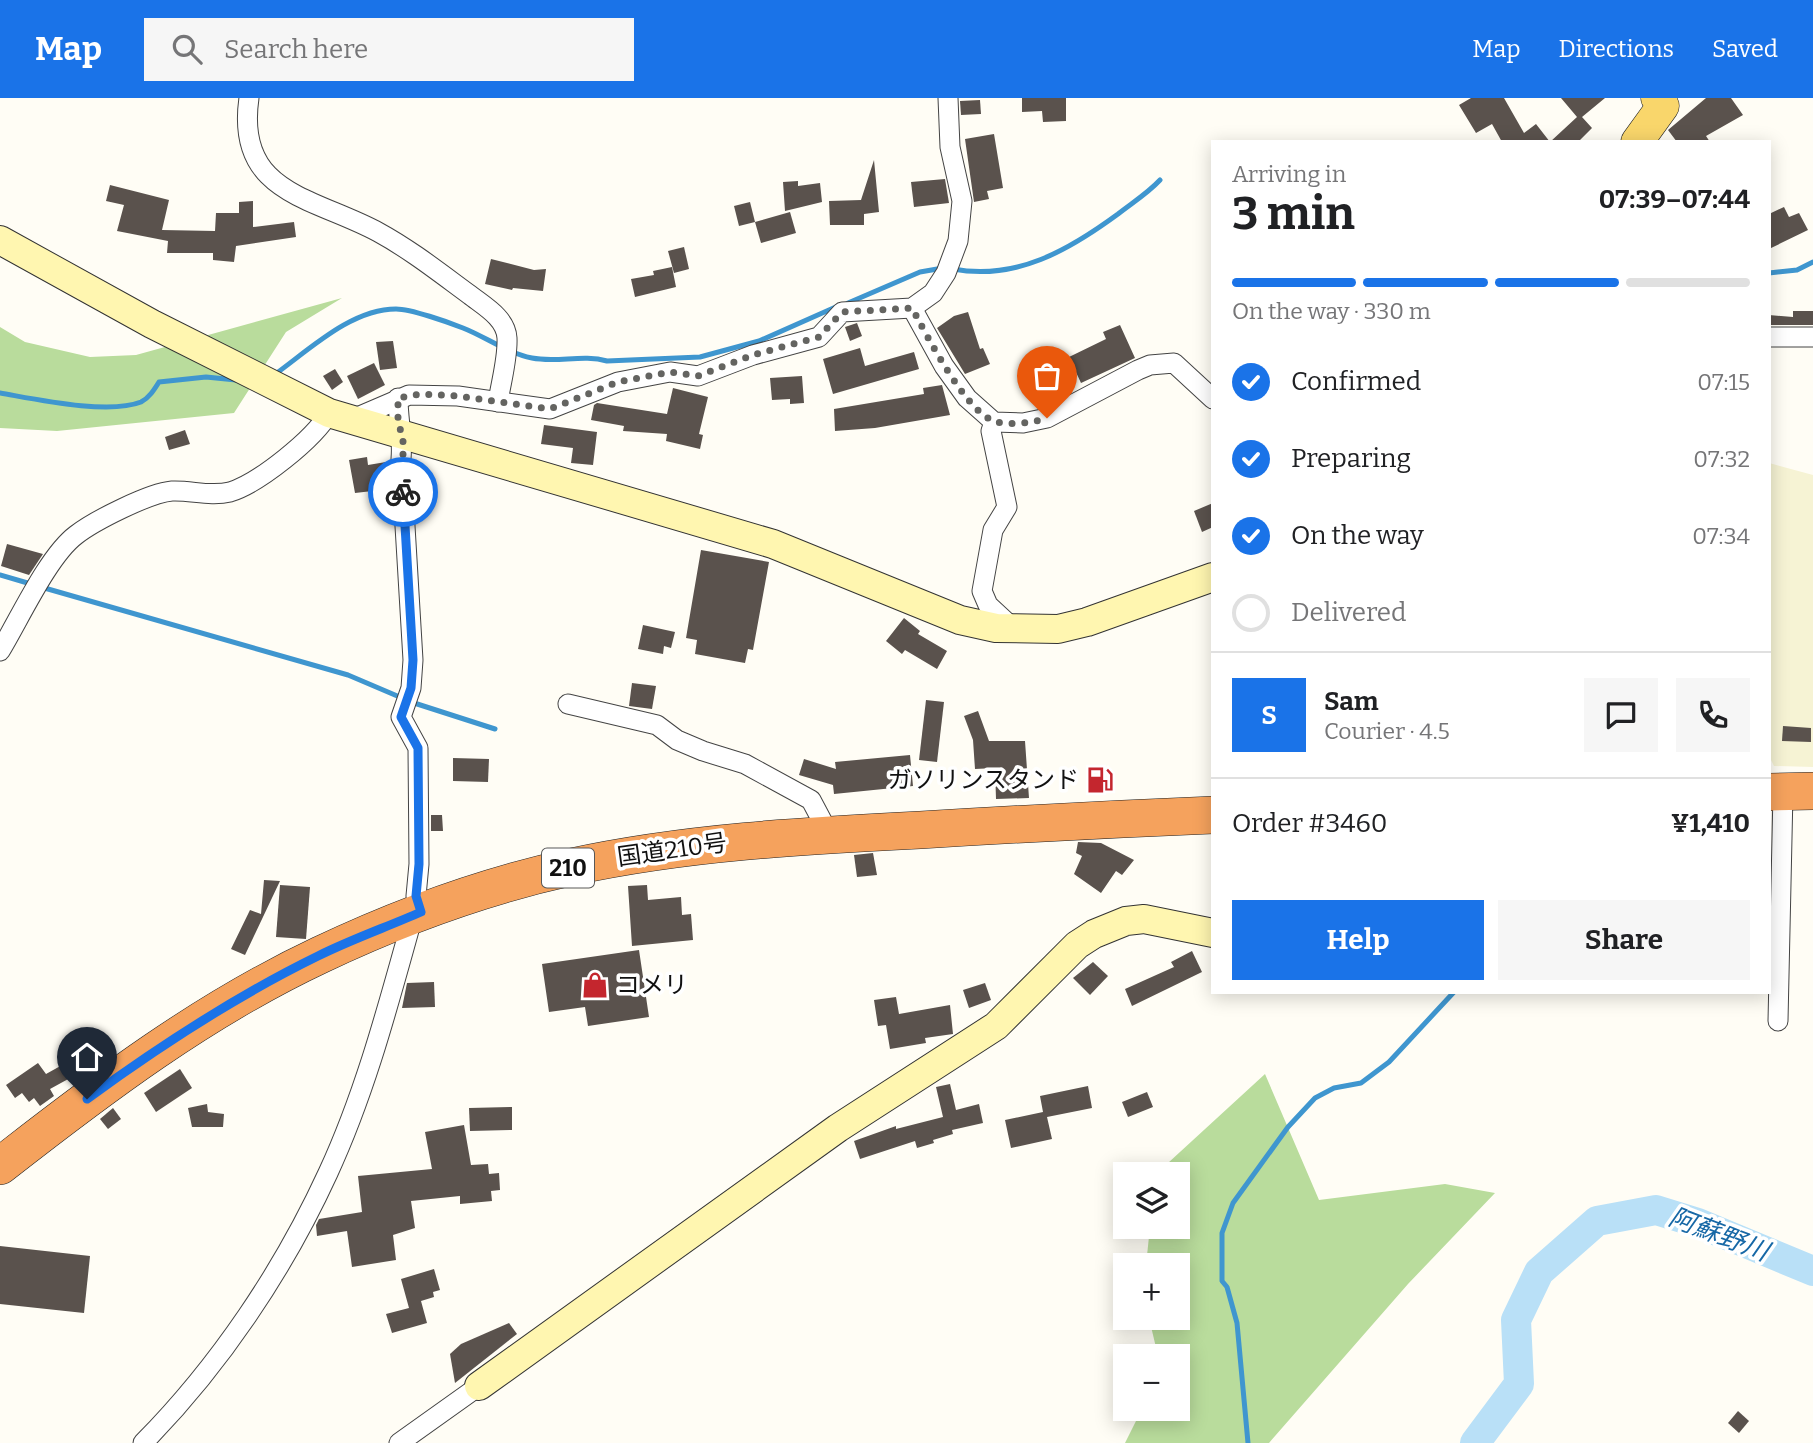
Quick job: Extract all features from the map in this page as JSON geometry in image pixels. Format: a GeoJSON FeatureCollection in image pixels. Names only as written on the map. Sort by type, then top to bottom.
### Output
{"type":"FeatureCollection","features":[{"type":"Feature","properties":{"kind":"highway","name":"国道210号"},"geometry":{"type":"LineString","coordinates":[[0,1166],[97,1091],[208,1015],[320,955],[417,914],[509,883],[602,861],[695,845],[829,834],[1211,814]]}},
{"type":"Feature","properties":{"kind":"main road"},"geometry":{"type":"LineString","coordinates":[[1638,140],[1665,101]]}},
{"type":"Feature","properties":{"kind":"street"},"geometry":{"type":"LineString","coordinates":[[249,98],[247,138],[260,168],[289,193],[338,212],[383,234],[447,274],[494,311],[507,336],[498,402]]}},
{"type":"Feature","properties":{"kind":"street"},"geometry":{"type":"LineString","coordinates":[[356,423],[360,416],[398,398],[421,394],[550,409],[618,382],[670,372],[698,376],[753,355],[819,337],[842,312],[912,308],[933,293],[946,273],[958,241],[961,201],[950,147],[948,98]]}},
{"type":"Feature","properties":{"kind":"street"},"geometry":{"type":"LineString","coordinates":[[0,240],[152,324],[319,409],[403,437],[773,544],[837,569],[920,607],[960,620],[1014,629],[1058,629],[1087,622],[1211,578]]}},
{"type":"Feature","properties":{"kind":"street"},"geometry":{"type":"LineString","coordinates":[[912,308],[959,388],[994,422],[1023,423],[1047,418],[1150,365],[1174,363],[1211,396]]}},
{"type":"Feature","properties":{"kind":"street"},"geometry":{"type":"LineString","coordinates":[[1771,337],[1813,337]]}},
{"type":"Feature","properties":{"kind":"street"},"geometry":{"type":"LineString","coordinates":[[143,1443],[228,1344],[284,1255],[328,1174],[384,1017],[417,914],[418,748],[401,717],[411,688],[413,660],[401,459],[403,437],[398,423],[398,398]]}},
{"type":"Feature","properties":{"kind":"street"},"geometry":{"type":"LineString","coordinates":[[0,651],[59,553],[76,535],[150,496],[173,491],[210,494],[232,491],[286,458],[313,435],[319,409]]}},
{"type":"Feature","properties":{"kind":"street"},"geometry":{"type":"LineString","coordinates":[[994,422],[991,431],[1007,507],[993,530],[982,591],[988,605],[1014,629]]}},
{"type":"Feature","properties":{"kind":"street"},"geometry":{"type":"LineString","coordinates":[[568,704],[657,725],[686,744],[755,768],[811,800],[829,834]]}},
{"type":"Feature","properties":{"kind":"street"},"geometry":{"type":"LineString","coordinates":[[1779,1021],[1788,792]]}},
{"type":"Feature","properties":{"kind":"street"},"geometry":{"type":"LineString","coordinates":[[399,1443],[838,1128],[996,1026],[1077,945],[1110,926],[1143,919],[1211,933]]}},
{"type":"Feature","properties":{"kind":"shaded area"},"geometry":{"type":"Polygon","coordinates":[[[1771,464],[1813,475],[1813,767],[1774,766],[1771,760],[1771,464]]]}},
{"type":"Feature","properties":{"kind":"green space"},"geometry":{"type":"Polygon","coordinates":[[[342,298],[286,332],[234,413],[57,431],[0,428],[0,327],[25,342],[90,357],[136,355],[342,298]]]}},
{"type":"Feature","properties":{"kind":"green space"},"geometry":{"type":"Polygon","coordinates":[[[1265,1074],[1319,1200],[1445,1184],[1495,1193],[1408,1284],[1269,1443],[1125,1443],[1136,1421],[1190,1421],[1190,1344],[1155,1344],[1152,1330],[1190,1330],[1190,1253],[1147,1253],[1149,1239],[1190,1239],[1190,1162],[1169,1162],[1265,1074]]]}},
{"type":"Feature","properties":{"kind":"building"},"geometry":{"type":"Polygon","coordinates":[[[1022,98],[1066,98],[1066,121],[1043,122],[1042,111],[1022,112],[1022,98]]]}},
{"type":"Feature","properties":{"kind":"building"},"geometry":{"type":"Polygon","coordinates":[[[1471,98],[1504,98],[1524,133],[1536,124],[1548,140],[1501,140],[1492,124],[1476,133],[1459,105],[1471,98]]]}},
{"type":"Feature","properties":{"kind":"building"},"geometry":{"type":"Polygon","coordinates":[[[1561,98],[1605,98],[1582,117],[1592,128],[1580,140],[1552,140],[1577,117],[1561,98]]]}},
{"type":"Feature","properties":{"kind":"building"},"geometry":{"type":"Polygon","coordinates":[[[1706,98],[1731,98],[1743,115],[1706,136],[1709,140],[1676,140],[1668,130],[1706,98]]]}},
{"type":"Feature","properties":{"kind":"building"},"geometry":{"type":"Polygon","coordinates":[[[980,100],[981,114],[961,115],[960,101],[980,100]]]}},
{"type":"Feature","properties":{"kind":"building"},"geometry":{"type":"Polygon","coordinates":[[[994,134],[1003,188],[987,191],[989,199],[974,202],[965,139],[994,134]]]}},
{"type":"Feature","properties":{"kind":"building"},"geometry":{"type":"Polygon","coordinates":[[[874,160],[879,212],[864,214],[864,225],[830,225],[829,201],[861,200],[874,160]]]}},
{"type":"Feature","properties":{"kind":"building"},"geometry":{"type":"Polygon","coordinates":[[[945,179],[949,203],[914,207],[911,182],[945,179]]]}},
{"type":"Feature","properties":{"kind":"building"},"geometry":{"type":"Polygon","coordinates":[[[798,181],[798,186],[820,183],[822,202],[785,211],[783,182],[798,181]]]}},
{"type":"Feature","properties":{"kind":"building"},"geometry":{"type":"Polygon","coordinates":[[[110,185],[169,200],[162,230],[215,231],[216,213],[239,213],[239,202],[253,201],[253,227],[294,222],[296,237],[236,246],[234,262],[213,260],[213,253],[167,253],[168,241],[117,231],[124,205],[106,201],[110,185]]]}},
{"type":"Feature","properties":{"kind":"building"},"geometry":{"type":"Polygon","coordinates":[[[750,202],[755,222],[739,226],[734,206],[750,202]]]}},
{"type":"Feature","properties":{"kind":"building"},"geometry":{"type":"Polygon","coordinates":[[[1784,207],[1789,217],[1799,213],[1808,230],[1771,248],[1771,213],[1784,207]]]}},
{"type":"Feature","properties":{"kind":"building"},"geometry":{"type":"Polygon","coordinates":[[[790,212],[796,233],[761,243],[755,222],[790,212]]]}},
{"type":"Feature","properties":{"kind":"building"},"geometry":{"type":"Polygon","coordinates":[[[684,247],[689,269],[674,273],[668,251],[684,247]]]}},
{"type":"Feature","properties":{"kind":"building"},"geometry":{"type":"Polygon","coordinates":[[[491,259],[534,270],[546,269],[543,291],[512,290],[485,284],[491,259]]]}},
{"type":"Feature","properties":{"kind":"building"},"geometry":{"type":"Polygon","coordinates":[[[672,267],[676,287],[635,297],[631,279],[654,275],[653,271],[672,267]]]}},
{"type":"Feature","properties":{"kind":"building"},"geometry":{"type":"Polygon","coordinates":[[[1793,311],[1813,311],[1813,325],[1771,325],[1771,315],[1793,317],[1793,311]]]}},
{"type":"Feature","properties":{"kind":"building"},"geometry":{"type":"Polygon","coordinates":[[[968,312],[980,349],[983,348],[990,364],[965,374],[937,328],[954,316],[968,312]]]}},
{"type":"Feature","properties":{"kind":"building"},"geometry":{"type":"Polygon","coordinates":[[[857,323],[862,336],[850,341],[845,327],[857,323]]]}},
{"type":"Feature","properties":{"kind":"building"},"geometry":{"type":"Polygon","coordinates":[[[1120,325],[1135,358],[1081,383],[1069,357],[1106,339],[1103,332],[1120,325]]]}},
{"type":"Feature","properties":{"kind":"building"},"geometry":{"type":"Polygon","coordinates":[[[393,341],[397,368],[380,370],[376,342],[393,341]]]}},
{"type":"Feature","properties":{"kind":"building"},"geometry":{"type":"Polygon","coordinates":[[[860,348],[865,366],[914,352],[919,369],[833,394],[823,359],[860,348]]]}},
{"type":"Feature","properties":{"kind":"building"},"geometry":{"type":"Polygon","coordinates":[[[374,363],[385,385],[358,399],[347,376],[374,363]]]}},
{"type":"Feature","properties":{"kind":"building"},"geometry":{"type":"Polygon","coordinates":[[[335,369],[343,382],[332,390],[323,376],[335,369]]]}},
{"type":"Feature","properties":{"kind":"building"},"geometry":{"type":"Polygon","coordinates":[[[802,376],[804,403],[790,404],[790,399],[772,400],[770,378],[802,376]]]}},
{"type":"Feature","properties":{"kind":"building"},"geometry":{"type":"Polygon","coordinates":[[[1067,381],[1072,391],[1057,399],[1052,389],[1067,381]]]}},
{"type":"Feature","properties":{"kind":"building"},"geometry":{"type":"Polygon","coordinates":[[[942,385],[950,415],[875,428],[835,431],[834,409],[924,394],[923,388],[942,385]]]}},
{"type":"Feature","properties":{"kind":"building"},"geometry":{"type":"Polygon","coordinates":[[[673,388],[708,397],[699,434],[703,435],[700,449],[666,441],[667,434],[623,431],[624,426],[591,420],[594,405],[597,403],[667,414],[673,388]]]}},
{"type":"Feature","properties":{"kind":"building"},"geometry":{"type":"Polygon","coordinates":[[[544,425],[597,432],[593,465],[571,463],[573,448],[541,444],[544,425]]]}},
{"type":"Feature","properties":{"kind":"building"},"geometry":{"type":"Polygon","coordinates":[[[185,430],[190,444],[169,450],[165,437],[185,430]]]}},
{"type":"Feature","properties":{"kind":"building"},"geometry":{"type":"Polygon","coordinates":[[[367,457],[368,465],[386,462],[390,489],[355,493],[349,460],[367,457]]]}},
{"type":"Feature","properties":{"kind":"building"},"geometry":{"type":"Polygon","coordinates":[[[1211,504],[1211,528],[1202,532],[1194,511],[1211,504]]]}},
{"type":"Feature","properties":{"kind":"building"},"geometry":{"type":"Polygon","coordinates":[[[7,544],[43,554],[29,575],[1,566],[7,544]]]}},
{"type":"Feature","properties":{"kind":"building"},"geometry":{"type":"Polygon","coordinates":[[[701,550],[769,562],[753,650],[748,649],[745,663],[695,654],[697,640],[686,638],[701,550]]]}},
{"type":"Feature","properties":{"kind":"building"},"geometry":{"type":"Polygon","coordinates":[[[904,618],[920,631],[918,634],[947,651],[937,669],[905,650],[902,654],[886,641],[904,618]]]}},
{"type":"Feature","properties":{"kind":"building"},"geometry":{"type":"Polygon","coordinates":[[[643,625],[675,632],[671,648],[664,646],[663,654],[638,649],[643,625]]]}},
{"type":"Feature","properties":{"kind":"building"},"geometry":{"type":"Polygon","coordinates":[[[632,683],[656,686],[652,709],[629,706],[632,683]]]}},
{"type":"Feature","properties":{"kind":"building"},"geometry":{"type":"Polygon","coordinates":[[[926,700],[944,702],[937,762],[919,760],[926,700]]]}},
{"type":"Feature","properties":{"kind":"building"},"geometry":{"type":"Polygon","coordinates":[[[978,711],[989,741],[1025,741],[1029,798],[996,799],[995,768],[975,769],[973,740],[964,716],[978,711]]]}},
{"type":"Feature","properties":{"kind":"building"},"geometry":{"type":"Polygon","coordinates":[[[1783,726],[1811,728],[1811,742],[1782,741],[1783,726]]]}},
{"type":"Feature","properties":{"kind":"building"},"geometry":{"type":"Polygon","coordinates":[[[910,755],[913,786],[834,794],[833,785],[799,775],[804,759],[836,769],[835,762],[910,755]]]}},
{"type":"Feature","properties":{"kind":"building"},"geometry":{"type":"Polygon","coordinates":[[[453,758],[489,759],[488,782],[453,781],[453,758]]]}},
{"type":"Feature","properties":{"kind":"building"},"geometry":{"type":"Polygon","coordinates":[[[431,815],[442,815],[443,831],[431,831],[431,815]]]}},
{"type":"Feature","properties":{"kind":"building"},"geometry":{"type":"Polygon","coordinates":[[[1078,842],[1101,843],[1134,860],[1122,875],[1116,871],[1101,893],[1074,874],[1082,856],[1076,853],[1078,842]]]}},
{"type":"Feature","properties":{"kind":"building"},"geometry":{"type":"Polygon","coordinates":[[[873,853],[877,875],[857,877],[854,855],[873,853]]]}},
{"type":"Feature","properties":{"kind":"building"},"geometry":{"type":"Polygon","coordinates":[[[264,880],[280,881],[245,955],[231,949],[250,910],[261,914],[264,880]]]}},
{"type":"Feature","properties":{"kind":"building"},"geometry":{"type":"Polygon","coordinates":[[[280,885],[310,887],[306,939],[276,937],[280,885]]]}},
{"type":"Feature","properties":{"kind":"building"},"geometry":{"type":"Polygon","coordinates":[[[647,885],[648,900],[681,897],[682,915],[691,914],[693,940],[632,946],[628,886],[647,885]]]}},
{"type":"Feature","properties":{"kind":"building","name":"コメリ"},"geometry":{"type":"Polygon","coordinates":[[[639,950],[649,1017],[588,1026],[585,1007],[549,1012],[542,964],[639,950]]]}},
{"type":"Feature","properties":{"kind":"building"},"geometry":{"type":"Polygon","coordinates":[[[1192,951],[1202,972],[1132,1006],[1125,989],[1174,967],[1171,962],[1192,951]]]}},
{"type":"Feature","properties":{"kind":"building"},"geometry":{"type":"Polygon","coordinates":[[[1093,962],[1108,976],[1090,995],[1073,978],[1093,962]]]}},
{"type":"Feature","properties":{"kind":"building"},"geometry":{"type":"Polygon","coordinates":[[[434,982],[435,1007],[402,1008],[407,983],[434,982]]]}},
{"type":"Feature","properties":{"kind":"building"},"geometry":{"type":"Polygon","coordinates":[[[985,983],[991,1000],[969,1008],[963,990],[985,983]]]}},
{"type":"Feature","properties":{"kind":"building"},"geometry":{"type":"Polygon","coordinates":[[[896,997],[899,1014],[950,1005],[953,1034],[925,1038],[926,1043],[890,1049],[886,1025],[878,1026],[874,1000],[896,997]]]}},
{"type":"Feature","properties":{"kind":"building"},"geometry":{"type":"Polygon","coordinates":[[[73,1059],[81,1072],[50,1089],[54,1096],[40,1106],[34,1098],[29,1102],[22,1093],[15,1098],[6,1085],[38,1063],[46,1074],[73,1059]]]}},
{"type":"Feature","properties":{"kind":"building"},"geometry":{"type":"Polygon","coordinates":[[[180,1069],[192,1088],[156,1112],[144,1093],[180,1069]]]}},
{"type":"Feature","properties":{"kind":"building"},"geometry":{"type":"Polygon","coordinates":[[[950,1084],[956,1110],[979,1104],[983,1123],[952,1130],[953,1134],[917,1148],[915,1141],[860,1159],[854,1141],[896,1126],[896,1129],[943,1117],[936,1087],[950,1084]]]}},
{"type":"Feature","properties":{"kind":"building"},"geometry":{"type":"Polygon","coordinates":[[[1088,1086],[1092,1108],[1047,1117],[1052,1139],[1011,1148],[1005,1120],[1043,1112],[1040,1096],[1088,1086]]]}},
{"type":"Feature","properties":{"kind":"building"},"geometry":{"type":"Polygon","coordinates":[[[1147,1092],[1153,1107],[1128,1117],[1122,1102],[1147,1092]]]}},
{"type":"Feature","properties":{"kind":"building"},"geometry":{"type":"Polygon","coordinates":[[[207,1104],[208,1112],[224,1114],[223,1127],[192,1127],[188,1108],[207,1104]]]}},
{"type":"Feature","properties":{"kind":"building"},"geometry":{"type":"Polygon","coordinates":[[[512,1107],[512,1130],[470,1131],[469,1108],[512,1107]]]}},
{"type":"Feature","properties":{"kind":"building"},"geometry":{"type":"Polygon","coordinates":[[[113,1108],[121,1119],[108,1129],[100,1119],[113,1108]]]}},
{"type":"Feature","properties":{"kind":"building"},"geometry":{"type":"Polygon","coordinates":[[[464,1125],[471,1165],[488,1164],[489,1174],[499,1173],[500,1190],[491,1191],[492,1201],[460,1204],[460,1196],[411,1201],[415,1228],[393,1235],[396,1260],[352,1267],[347,1231],[317,1236],[316,1225],[319,1219],[362,1212],[358,1176],[432,1169],[425,1132],[464,1125]]]}},
{"type":"Feature","properties":{"kind":"building"},"geometry":{"type":"Polygon","coordinates":[[[0,1246],[90,1256],[84,1313],[0,1304],[0,1246]]]}},
{"type":"Feature","properties":{"kind":"building"},"geometry":{"type":"Polygon","coordinates":[[[434,1269],[440,1290],[433,1292],[434,1297],[421,1301],[427,1323],[392,1333],[386,1314],[409,1308],[401,1279],[434,1269]]]}},
{"type":"Feature","properties":{"kind":"building"},"geometry":{"type":"Polygon","coordinates":[[[509,1323],[517,1334],[455,1383],[450,1354],[461,1344],[509,1323]]]}},
{"type":"Feature","properties":{"kind":"building"},"geometry":{"type":"Polygon","coordinates":[[[1738,1411],[1749,1421],[1739,1433],[1728,1423],[1738,1411]]]}},
{"type":"Feature","properties":{"kind":"waterway"},"geometry":{"type":"LineString","coordinates":[[953,269],[998,271],[1041,260],[1099,227],[1160,180]]}},
{"type":"Feature","properties":{"kind":"waterway"},"geometry":{"type":"LineString","coordinates":[[1771,273],[1797,270],[1813,262]]}},
{"type":"Feature","properties":{"kind":"waterway"},"geometry":{"type":"LineString","coordinates":[[848,303],[920,272],[943,268]]}},
{"type":"Feature","properties":{"kind":"waterway"},"geometry":{"type":"LineString","coordinates":[[274,375],[347,323],[379,311],[396,309],[430,316],[532,358],[589,358],[607,361],[700,357],[759,341],[838,306]]}},
{"type":"Feature","properties":{"kind":"waterway"},"geometry":{"type":"LineString","coordinates":[[0,393],[71,405],[110,407],[141,402],[159,382],[206,377],[236,380]]}},
{"type":"Feature","properties":{"kind":"waterway"},"geometry":{"type":"LineString","coordinates":[[0,575],[31,584]]}},
{"type":"Feature","properties":{"kind":"waterway"},"geometry":{"type":"LineString","coordinates":[[41,587],[348,675],[402,698]]}},
{"type":"Feature","properties":{"kind":"waterway"},"geometry":{"type":"LineString","coordinates":[[411,702],[495,729]]}},
{"type":"Feature","properties":{"kind":"waterway"},"geometry":{"type":"LineString","coordinates":[[1248,1443],[1237,1323],[1227,1287],[1222,1281],[1222,1233],[1233,1203],[1288,1127],[1315,1098],[1334,1088],[1361,1083],[1389,1062],[1452,994]]}},
{"type":"Feature","properties":{"kind":"waterway","name":"阿蘇野川"},"geometry":{"type":"LineString","coordinates":[[1475,1443],[1519,1384],[1516,1320],[1539,1272],[1597,1221],[1656,1210],[1698,1223],[1813,1271]]}},
{"type":"Feature","properties":{"kind":"way so far"},"geometry":{"type":"LineString","coordinates":[[403,492],[403,437],[398,423],[398,398],[421,394],[458,396],[550,409],[618,382],[670,372],[698,376],[753,355],[819,337],[842,312],[912,308],[944,366],[967,398],[994,422],[1023,423],[1047,418]]}},
{"type":"Feature","properties":{"kind":"place","name":"ガソリンスタンド"},"geometry":{"type":"Point","coordinates":[1100,780]}},
{"type":"Feature","properties":{"kind":"place","name":"コメリ"},"geometry":{"type":"Point","coordinates":[595,985]}},
{"type":"Feature","properties":{"kind":"route"},"geometry":{"type":"LineString","coordinates":[[87,1099],[186,1029],[268,981],[320,955],[421,912],[416,896],[419,864],[418,748],[401,717],[413,673],[403,492]]}}]}
